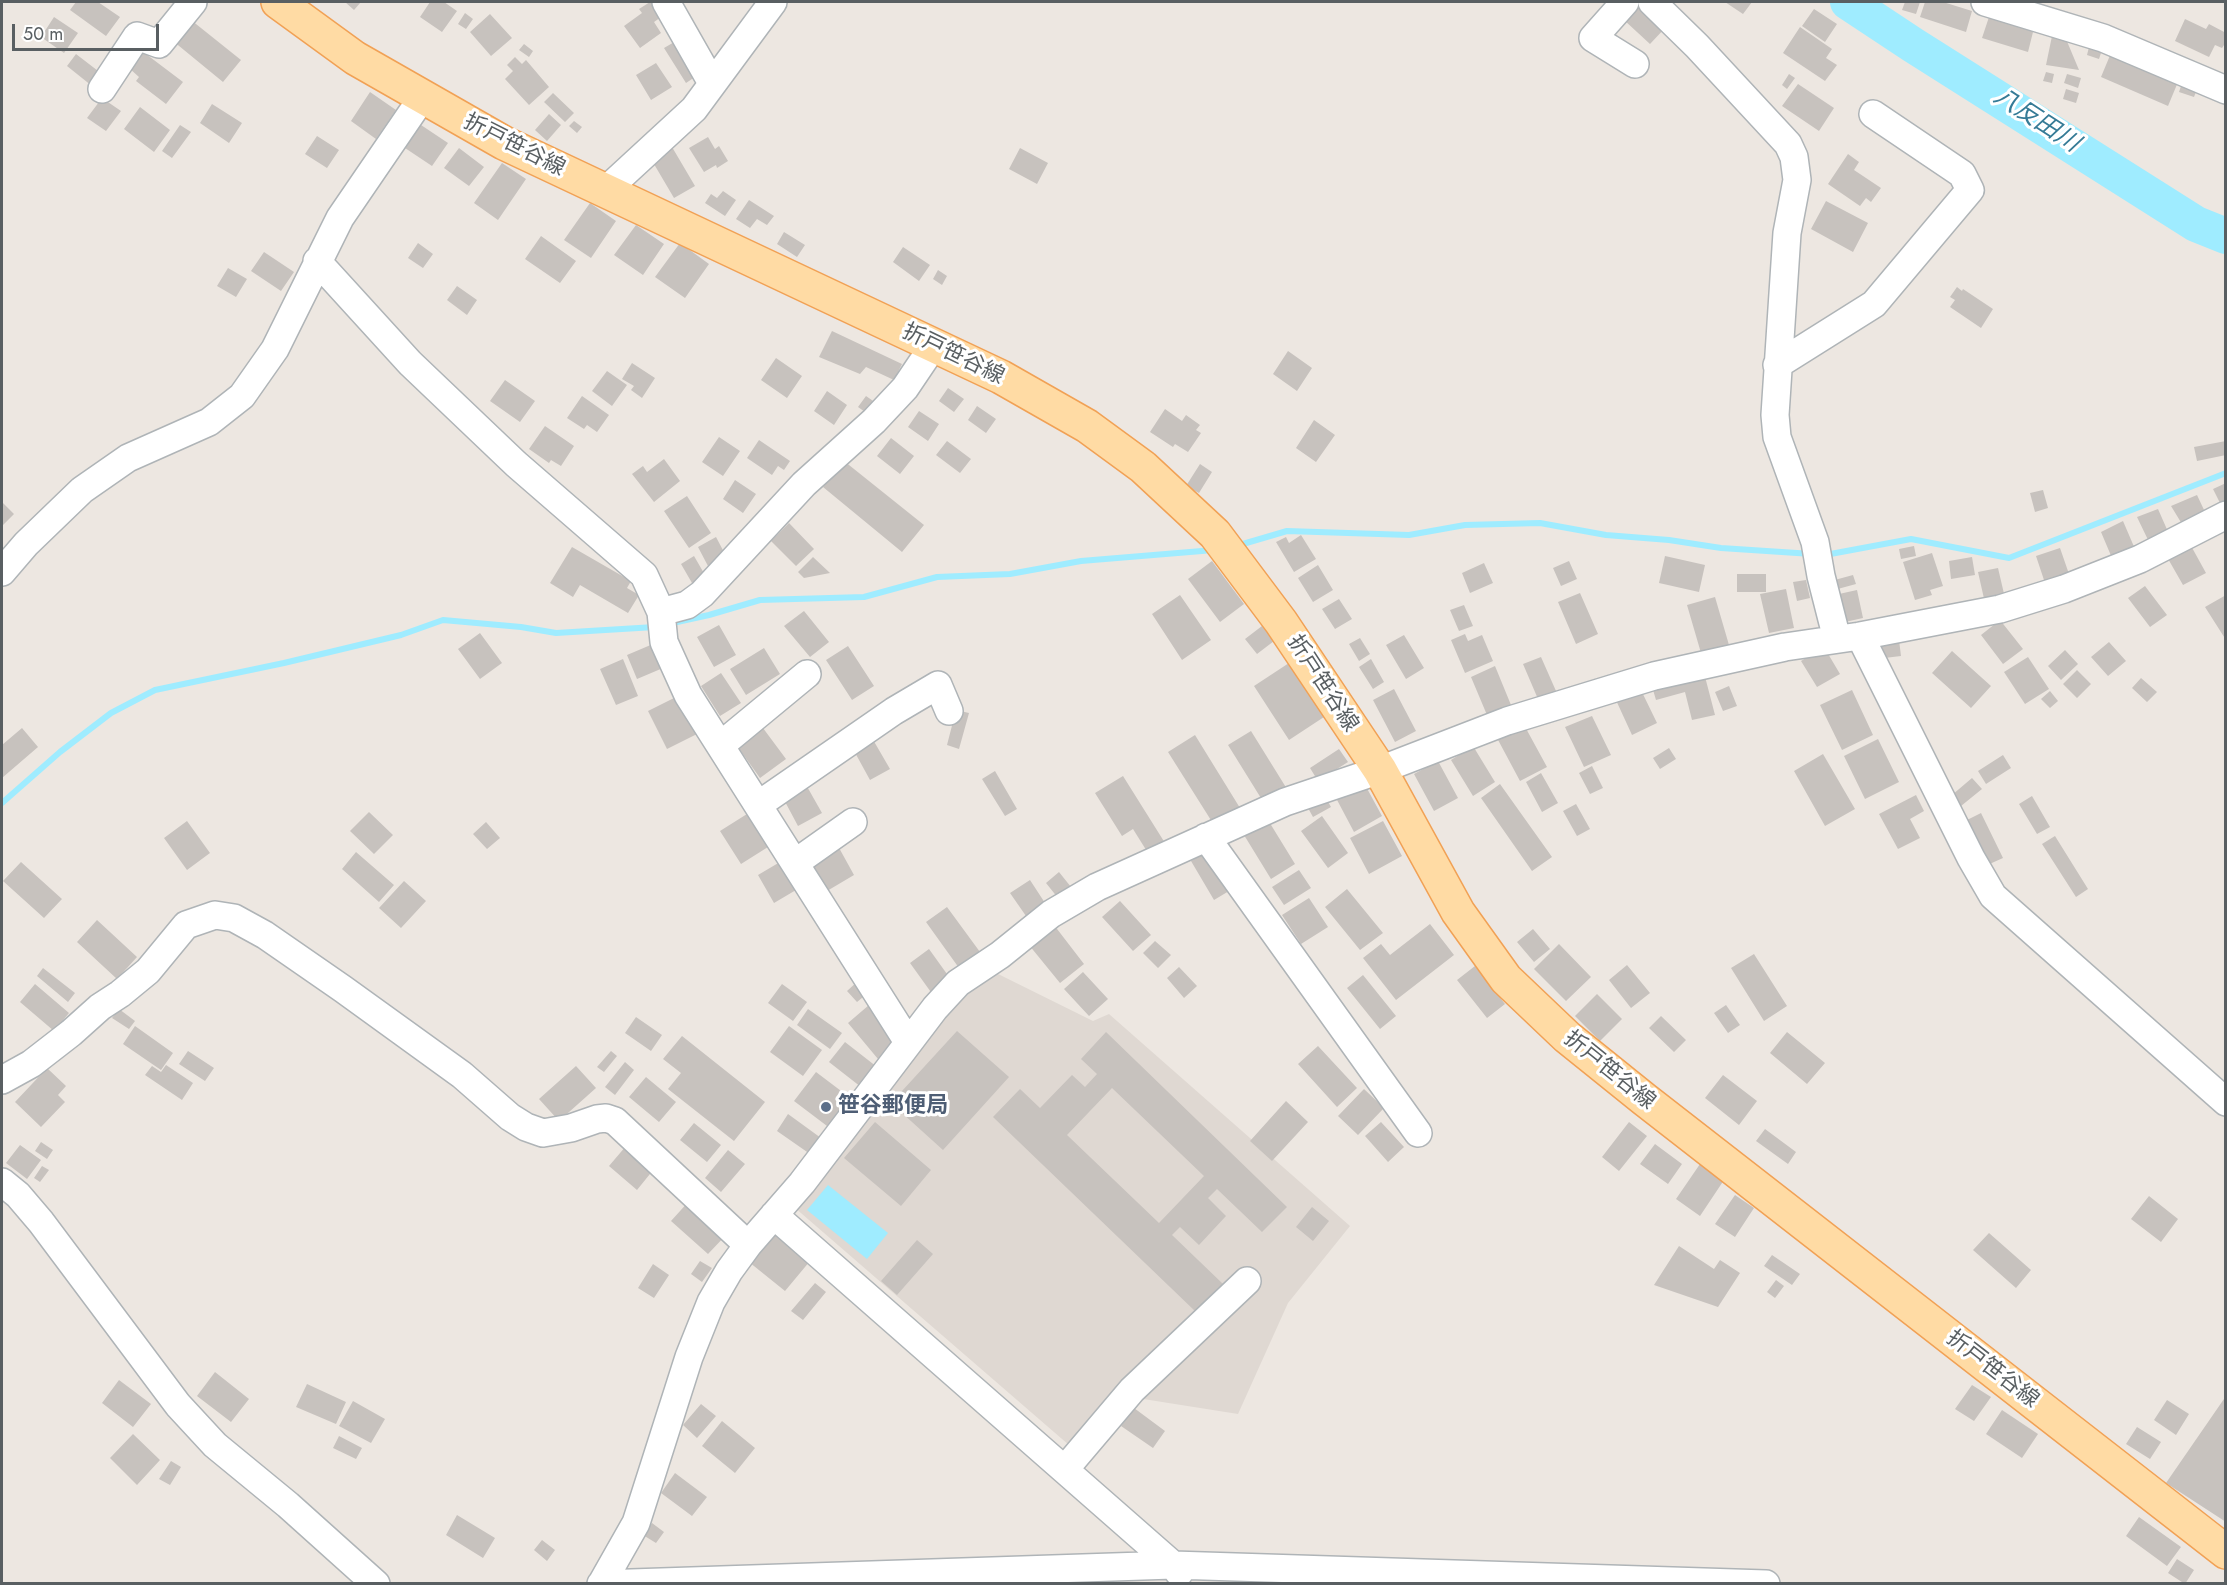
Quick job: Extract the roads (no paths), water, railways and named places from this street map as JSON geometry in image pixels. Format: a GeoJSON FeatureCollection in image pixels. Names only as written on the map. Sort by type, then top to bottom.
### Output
{"type":"FeatureCollection","features":[{"type":"Feature","properties":{"kind":"main road","name":"折戸笹谷線"},"geometry":{"type":"LineString","coordinates":[[278,2],[355,57],[422,98],[504,143],[1001,377],[1087,426],[1143,466],[1215,534],[1281,622],[1380,770],[1458,912],[1506,979],[1567,1037],[2164,1506],[2226,1552]]}},
{"type":"Feature","properties":{"kind":"street"},"geometry":{"type":"LineString","coordinates":[[102,88],[137,36],[159,44],[193,2]]}},
{"type":"Feature","properties":{"kind":"street"},"geometry":{"type":"LineString","coordinates":[[666,2],[712,83]]}},
{"type":"Feature","properties":{"kind":"street"},"geometry":{"type":"LineString","coordinates":[[604,191],[694,109],[773,2]]}},
{"type":"Feature","properties":{"kind":"street"},"geometry":{"type":"LineString","coordinates":[[1625,2],[1593,38],[1635,64]]}},
{"type":"Feature","properties":{"kind":"street"},"geometry":{"type":"LineString","coordinates":[[1652,2],[1697,46],[1783,139],[1794,157],[1797,180],[1787,232],[1777,365],[1775,415],[1777,437],[1848,638],[1994,896],[2226,1102]]}},
{"type":"Feature","properties":{"kind":"street"},"geometry":{"type":"LineString","coordinates":[[1985,2],[2103,38],[2226,90]]}},
{"type":"Feature","properties":{"kind":"street"},"geometry":{"type":"LineString","coordinates":[[2,572],[26,544],[82,489],[128,458],[209,422],[242,396],[275,349],[340,218],[422,98]]}},
{"type":"Feature","properties":{"kind":"street"},"geometry":{"type":"LineString","coordinates":[[1777,365],[1874,304],[1970,190],[1962,174],[1873,114]]}},
{"type":"Feature","properties":{"kind":"street"},"geometry":{"type":"LineString","coordinates":[[317,261],[426,379],[516,464],[644,574],[661,612],[664,642],[688,695],[908,1042]]}},
{"type":"Feature","properties":{"kind":"street"},"geometry":{"type":"LineString","coordinates":[[661,612],[687,605],[702,594],[804,484],[874,421],[905,388],[934,345]]}},
{"type":"Feature","properties":{"kind":"street"},"geometry":{"type":"LineString","coordinates":[[602,1583],[636,1523],[689,1357],[711,1302],[729,1271],[748,1245],[802,1183],[908,1042],[958,982],[1000,955],[1051,914],[1097,887],[1285,802],[1380,770],[1507,721],[1654,676],[1785,647],[1848,638],[2000,609],[2064,590],[2140,559],[2226,515]]}},
{"type":"Feature","properties":{"kind":"street"},"geometry":{"type":"LineString","coordinates":[[721,745],[807,674]]}},
{"type":"Feature","properties":{"kind":"street"},"geometry":{"type":"LineString","coordinates":[[758,805],[894,711],[938,685],[949,711]]}},
{"type":"Feature","properties":{"kind":"street"},"geometry":{"type":"LineString","coordinates":[[795,863],[853,822]]}},
{"type":"Feature","properties":{"kind":"street"},"geometry":{"type":"LineString","coordinates":[[1206,837],[1418,1133]]}},
{"type":"Feature","properties":{"kind":"street"},"geometry":{"type":"LineString","coordinates":[[2,1080],[31,1064],[71,1033],[100,1006],[141,977],[186,925],[215,915],[234,918],[265,935],[352,996],[462,1075],[510,1118],[526,1127],[543,1133],[571,1128],[597,1119],[606,1118],[615,1121],[748,1245]]}},
{"type":"Feature","properties":{"kind":"street"},"geometry":{"type":"LineString","coordinates":[[2,1182],[18,1195],[41,1222],[178,1405],[215,1445],[288,1505],[376,1584]]}},
{"type":"Feature","properties":{"kind":"street"},"geometry":{"type":"LineString","coordinates":[[774,1215],[1065,1469],[1180,1574]]}},
{"type":"Feature","properties":{"kind":"street"},"geometry":{"type":"LineString","coordinates":[[1065,1469],[1132,1390],[1247,1281]]}},
{"type":"Feature","properties":{"kind":"street"},"geometry":{"type":"LineString","coordinates":[[602,1583],[1180,1574],[1766,1584]]}},
{"type":"Feature","properties":{"kind":"water"},"geometry":{"type":"Polygon","coordinates":[[[828,1185],[888,1233],[867,1259],[807,1210],[828,1185]]]}},
{"type":"Feature","properties":{"kind":"waterway","name":"八反田川"},"geometry":{"type":"LineString","coordinates":[[1848,2],[2196,224],[2226,236]]}},
{"type":"Feature","properties":{"kind":"waterway"},"geometry":{"type":"LineString","coordinates":[[1825,555],[1911,539],[2009,558],[2226,473]]}},
{"type":"Feature","properties":{"kind":"waterway"},"geometry":{"type":"LineString","coordinates":[[1236,546],[1287,531],[1409,535],[1465,525],[1540,523],[1606,535],[1669,540],[1721,548],[1812,554]]}},
{"type":"Feature","properties":{"kind":"waterway"},"geometry":{"type":"LineString","coordinates":[[668,624],[760,600],[864,597],[937,577],[1010,574],[1081,561],[1214,550]]}},
{"type":"Feature","properties":{"kind":"waterway"},"geometry":{"type":"LineString","coordinates":[[2,803],[60,752],[111,713],[155,690],[401,635],[443,620],[521,627],[556,633],[655,627]]}},
{"type":"Feature","properties":{"kind":"place","name":"笹谷郵便局"},"geometry":{"type":"Point","coordinates":[826,1107]}}]}
